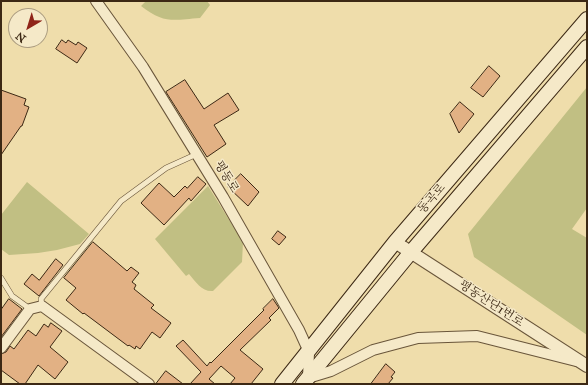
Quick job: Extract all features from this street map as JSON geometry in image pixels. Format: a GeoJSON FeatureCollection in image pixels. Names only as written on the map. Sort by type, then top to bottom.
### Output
{"type":"FeatureCollection","features":[{"type":"Feature","properties":{"kind":"main road","name":"동곡로"},"geometry":{"type":"LineString","coordinates":[[282,384],[395,242],[587,19]]}},
{"type":"Feature","properties":{"kind":"main road","name":"동곡로"},"geometry":{"type":"LineString","coordinates":[[308,382],[411,252],[587,47]]}},
{"type":"Feature","properties":{"kind":"street","name":"평동로"},"geometry":{"type":"LineString","coordinates":[[96,1],[143,67],[197,154],[296,324],[308,352],[308,382]]}},
{"type":"Feature","properties":{"kind":"street","name":"평동산단1번로"},"geometry":{"type":"LineString","coordinates":[[395,242],[584,364]]}},
{"type":"Feature","properties":{"kind":"street"},"geometry":{"type":"LineString","coordinates":[[1,348],[30,309],[42,306],[149,384]]}},
{"type":"Feature","properties":{"kind":"street"},"geometry":{"type":"LineString","coordinates":[[308,382],[373,350],[424,337],[476,336],[584,364]]}},
{"type":"Feature","properties":{"kind":"lane"},"geometry":{"type":"LineString","coordinates":[[42,306],[41,299],[121,201],[166,168],[197,154]]}},
{"type":"Feature","properties":{"kind":"lane"},"geometry":{"type":"LineString","coordinates":[[1,278],[12,296],[30,309]]}},
{"type":"Feature","properties":{"kind":"shaded area"},"geometry":{"type":"Polygon","coordinates":[[[146,1],[207,1],[210,5],[200,18],[169,20],[156,16],[141,6],[146,1]]]}},
{"type":"Feature","properties":{"kind":"shaded area"},"geometry":{"type":"Polygon","coordinates":[[[587,87],[587,208],[572,229],[587,238],[587,335],[474,257],[468,234],[587,87]]]}},
{"type":"Feature","properties":{"kind":"shaded area"},"geometry":{"type":"Polygon","coordinates":[[[27,182],[89,234],[80,244],[38,253],[9,255],[1,249],[1,215],[27,182]]]}},
{"type":"Feature","properties":{"kind":"shaded area"},"geometry":{"type":"Polygon","coordinates":[[[208,186],[243,242],[242,262],[213,291],[202,288],[189,274],[186,276],[155,239],[208,186]]]}},
{"type":"Feature","properties":{"kind":"building"},"geometry":{"type":"Polygon","coordinates":[[[62,40],[66,43],[68,40],[76,45],[78,42],[87,48],[77,63],[56,49],[62,40]]]}},
{"type":"Feature","properties":{"kind":"building"},"geometry":{"type":"Polygon","coordinates":[[[489,66],[500,76],[483,97],[471,88],[489,66]]]}},
{"type":"Feature","properties":{"kind":"building"},"geometry":{"type":"Polygon","coordinates":[[[185,80],[204,109],[228,93],[239,110],[214,125],[226,144],[207,157],[166,92],[185,80]]]}},
{"type":"Feature","properties":{"kind":"building"},"geometry":{"type":"Polygon","coordinates":[[[1,90],[26,99],[24,105],[29,107],[22,126],[1,155],[1,90]]]}},
{"type":"Feature","properties":{"kind":"building"},"geometry":{"type":"Polygon","coordinates":[[[460,102],[474,114],[459,133],[450,114],[460,102]]]}},
{"type":"Feature","properties":{"kind":"building"},"geometry":{"type":"Polygon","coordinates":[[[241,174],[259,192],[248,206],[228,187],[241,174]]]}},
{"type":"Feature","properties":{"kind":"building"},"geometry":{"type":"Polygon","coordinates":[[[198,177],[206,184],[191,201],[189,198],[164,225],[141,203],[159,183],[174,197],[185,186],[187,188],[198,177]]]}},
{"type":"Feature","properties":{"kind":"building"},"geometry":{"type":"Polygon","coordinates":[[[278,231],[286,237],[279,245],[272,239],[278,231]]]}},
{"type":"Feature","properties":{"kind":"building"},"geometry":{"type":"Polygon","coordinates":[[[93,242],[127,271],[131,267],[139,273],[132,282],[136,285],[134,289],[154,305],[151,308],[171,323],[160,338],[152,332],[140,349],[136,346],[135,349],[129,345],[128,346],[66,300],[76,288],[64,278],[93,242]]]}},
{"type":"Feature","properties":{"kind":"building"},"geometry":{"type":"Polygon","coordinates":[[[56,259],[63,265],[39,296],[24,284],[32,274],[39,280],[56,259]]]}},
{"type":"Feature","properties":{"kind":"building"},"geometry":{"type":"Polygon","coordinates":[[[9,299],[22,309],[1,337],[1,310],[9,299]]]}},
{"type":"Feature","properties":{"kind":"building"},"geometry":{"type":"Polygon","coordinates":[[[273,299],[279,308],[269,318],[271,320],[240,350],[263,369],[251,384],[230,384],[235,378],[221,366],[209,379],[215,384],[190,384],[201,372],[176,346],[183,340],[207,366],[264,310],[263,309],[273,299]]]}},
{"type":"Feature","properties":{"kind":"building"},"geometry":{"type":"Polygon","coordinates":[[[51,323],[62,331],[50,347],[68,362],[55,379],[38,365],[25,384],[20,384],[1,370],[1,354],[6,352],[10,346],[14,349],[28,330],[36,336],[44,324],[48,327],[51,323]]]}},
{"type":"Feature","properties":{"kind":"building"},"geometry":{"type":"Polygon","coordinates":[[[386,364],[395,372],[391,377],[393,378],[388,384],[371,384],[386,364]]]}},
{"type":"Feature","properties":{"kind":"building"},"geometry":{"type":"Polygon","coordinates":[[[166,371],[183,384],[156,384],[166,371]]]}}]}
